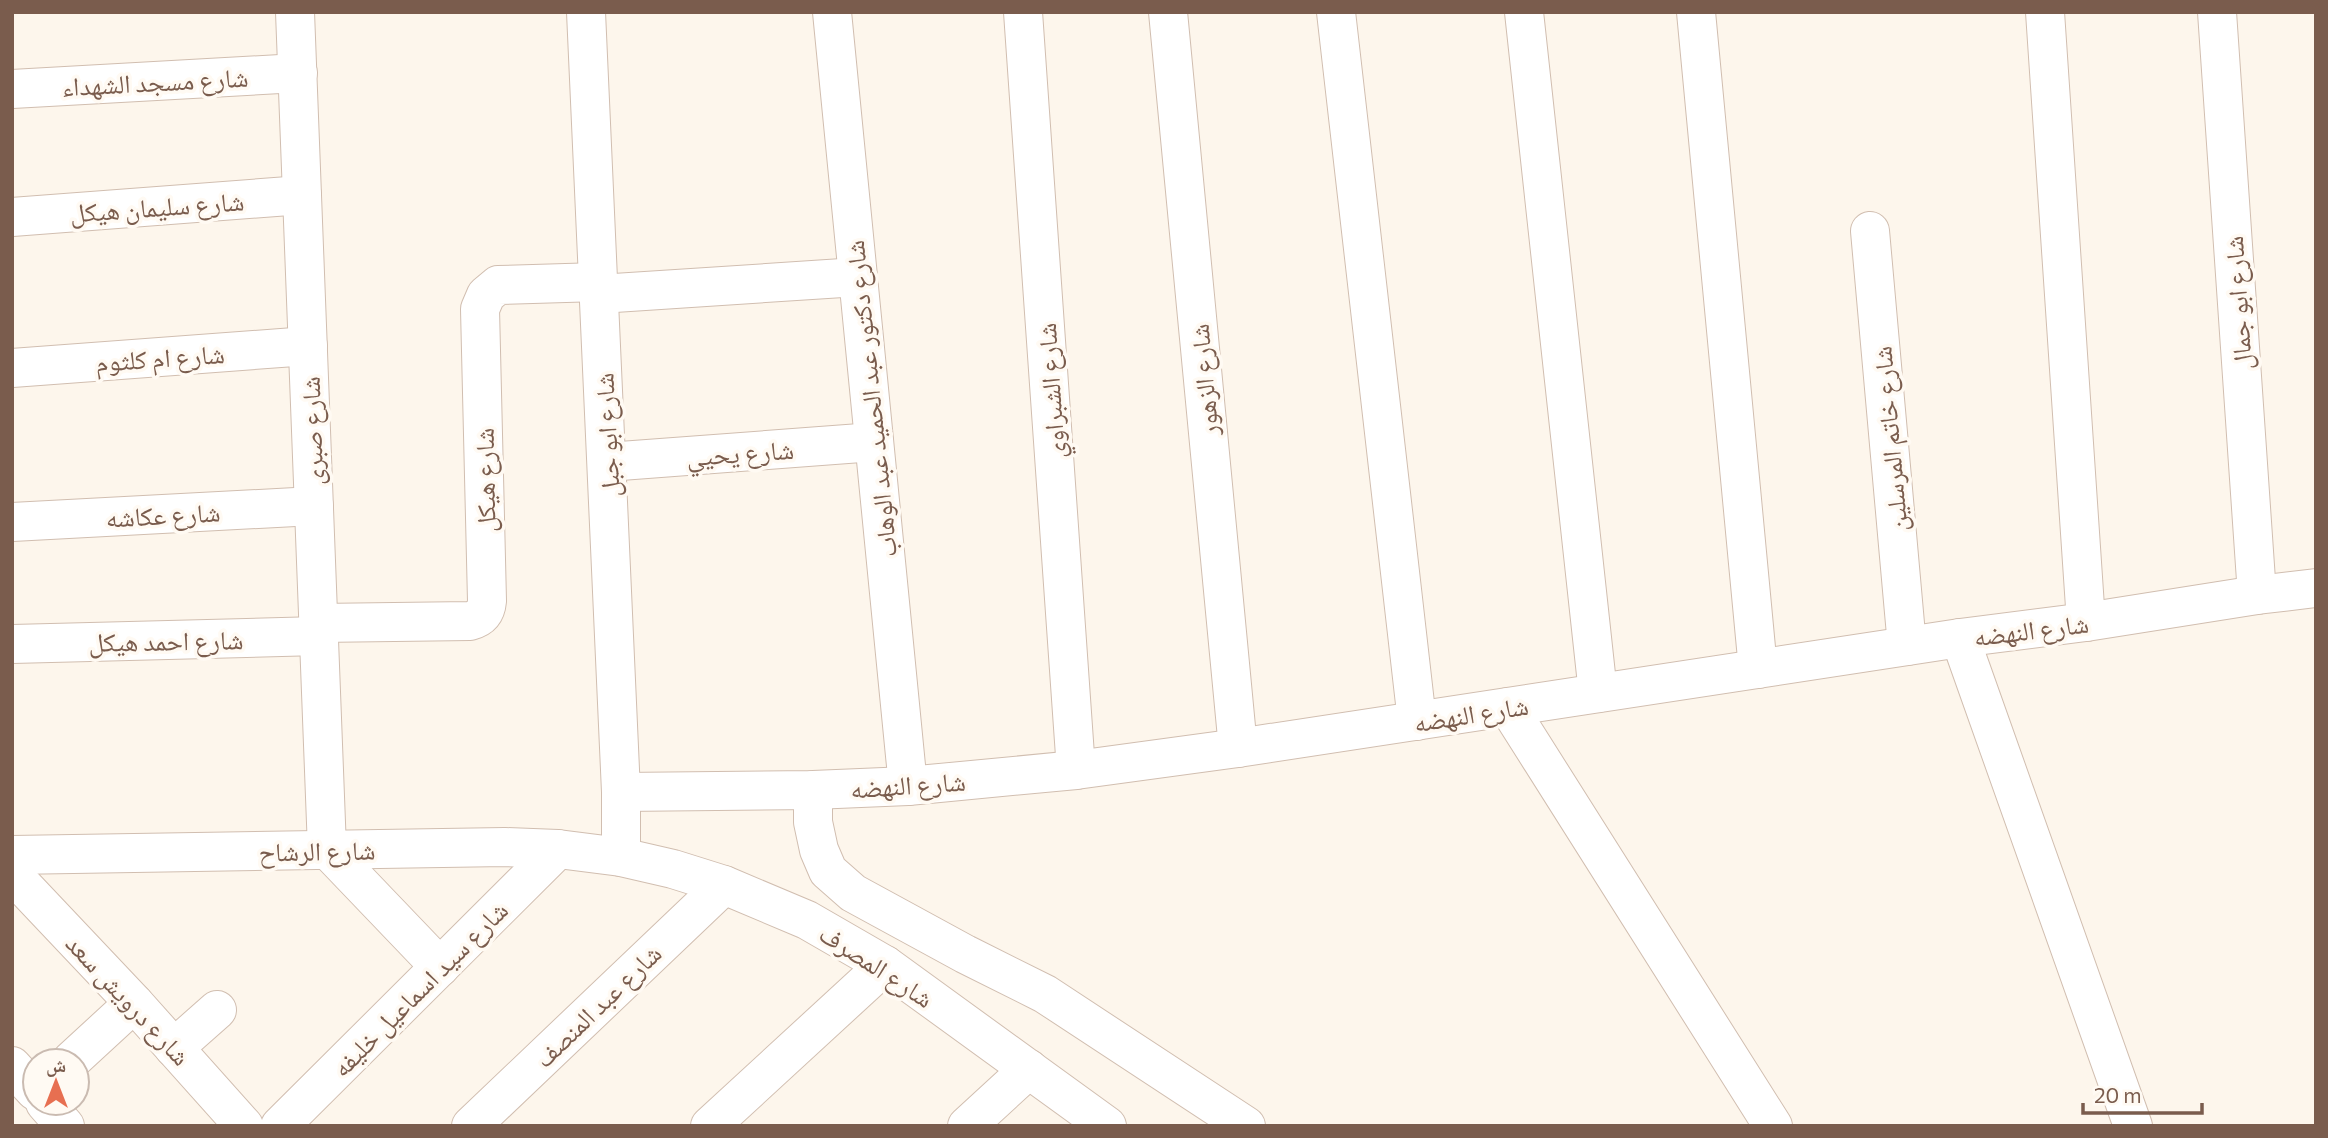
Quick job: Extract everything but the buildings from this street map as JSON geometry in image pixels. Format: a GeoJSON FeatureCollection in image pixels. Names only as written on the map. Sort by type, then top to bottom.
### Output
{"type":"FeatureCollection","features":[{"type":"Feature","properties":{"kind":"street","name":"شارع صبرى"},"geometry":{"type":"LineString","coordinates":[[295,12],[327,849]]}},
{"type":"Feature","properties":{"kind":"street","name":"شارع ابو جبل"},"geometry":{"type":"LineString","coordinates":[[586,12],[621,792],[621,858]]}},
{"type":"Feature","properties":{"kind":"street","name":"شارع دكتور عبد الحميد عبد الوهاب"},"geometry":{"type":"LineString","coordinates":[[832,12],[908,786]]}},
{"type":"Feature","properties":{"kind":"street","name":"شارع الشبراوي"},"geometry":{"type":"LineString","coordinates":[[1023,12],[1076,770]]}},
{"type":"Feature","properties":{"kind":"street","name":"شارع الزهور"},"geometry":{"type":"LineString","coordinates":[[1168,12],[1238,748]]}},
{"type":"Feature","properties":{"kind":"street"},"geometry":{"type":"LineString","coordinates":[[1336,12],[1417,721]]}},
{"type":"Feature","properties":{"kind":"street"},"geometry":{"type":"LineString","coordinates":[[1524,12],[1598,693]]}},
{"type":"Feature","properties":{"kind":"street"},"geometry":{"type":"LineString","coordinates":[[1696,12],[1758,669]]}},
{"type":"Feature","properties":{"kind":"street"},"geometry":{"type":"LineString","coordinates":[[2045,12],[2085,622]]}},
{"type":"Feature","properties":{"kind":"street","name":"شارع ابو جمال"},"geometry":{"type":"LineString","coordinates":[[2217,12],[2257,595]]}},
{"type":"Feature","properties":{"kind":"street","name":"شارع مسجد الشهداء"},"geometry":{"type":"LineString","coordinates":[[12,89],[298,73]]}},
{"type":"Feature","properties":{"kind":"street","name":"شارع سليمان هيكل"},"geometry":{"type":"LineString","coordinates":[[12,217],[302,195]]}},
{"type":"Feature","properties":{"kind":"street","name":"شارع خاتم المرسلين"},"geometry":{"type":"LineString","coordinates":[[1870,231],[1907,646]]}},
{"type":"Feature","properties":{"kind":"street"},"geometry":{"type":"LineString","coordinates":[[599,288],[858,277]]}},
{"type":"Feature","properties":{"kind":"street","name":"شارع هيكل"},"geometry":{"type":"LineString","coordinates":[[319,630],[470,621],[483,614],[487,601],[480,309],[486,295],[498,285],[599,288]]}},
{"type":"Feature","properties":{"kind":"street","name":"شارع ام كلثوم"},"geometry":{"type":"LineString","coordinates":[[12,368],[308,346]]}},
{"type":"Feature","properties":{"kind":"street","name":"شارع يحيي"},"geometry":{"type":"LineString","coordinates":[[607,462],[874,442]]}},
{"type":"Feature","properties":{"kind":"street","name":"شارع عكاشه"},"geometry":{"type":"LineString","coordinates":[[12,522],[314,506]]}},
{"type":"Feature","properties":{"kind":"street","name":"شارع النهضه"},"geometry":{"type":"LineString","coordinates":[[621,792],[908,786],[1076,770],[1238,748],[1960,638],[2257,595],[2316,589]]}},
{"type":"Feature","properties":{"kind":"street","name":"شارع احمد هيكل"},"geometry":{"type":"LineString","coordinates":[[12,644],[319,630]]}},
{"type":"Feature","properties":{"kind":"street"},"geometry":{"type":"LineString","coordinates":[[1960,638],[2133,1126]]}},
{"type":"Feature","properties":{"kind":"street"},"geometry":{"type":"LineString","coordinates":[[1508,707],[1773,1126]]}},
{"type":"Feature","properties":{"kind":"street"},"geometry":{"type":"LineString","coordinates":[[813,790],[813,822],[819,850],[828,871],[853,892],[965,954],[1045,994],[1246,1126]]}},
{"type":"Feature","properties":{"kind":"street","name":"شارع الرشاح"},"geometry":{"type":"LineString","coordinates":[[12,855],[505,847],[558,849],[621,858]]}},
{"type":"Feature","properties":{"kind":"street"},"geometry":{"type":"LineString","coordinates":[[327,849],[440,967]]}},
{"type":"Feature","properties":{"kind":"street","name":"شارع سيد اسماعيل خليفه"},"geometry":{"type":"LineString","coordinates":[[280,1126],[558,849]]}},
{"type":"Feature","properties":{"kind":"street","name":"شارع المصرف"},"geometry":{"type":"LineString","coordinates":[[621,858],[673,869],[724,885],[807,920],[885,965],[1107,1126]]}},
{"type":"Feature","properties":{"kind":"street","name":"شارع درويش سعد"},"geometry":{"type":"LineString","coordinates":[[12,874],[134,1003],[244,1126]]}},
{"type":"Feature","properties":{"kind":"street","name":"شارع عبد المنصف"},"geometry":{"type":"LineString","coordinates":[[471,1126],[724,885]]}},
{"type":"Feature","properties":{"kind":"street"},"geometry":{"type":"LineString","coordinates":[[710,1126],[885,965]]}},
{"type":"Feature","properties":{"kind":"street"},"geometry":{"type":"LineString","coordinates":[[86,1047],[134,1003]]}},
{"type":"Feature","properties":{"kind":"street"},"geometry":{"type":"LineString","coordinates":[[174,1048],[217,1010]]}},
{"type":"Feature","properties":{"kind":"street"},"geometry":{"type":"LineString","coordinates":[[967,1126],[1029,1069]]}}]}
